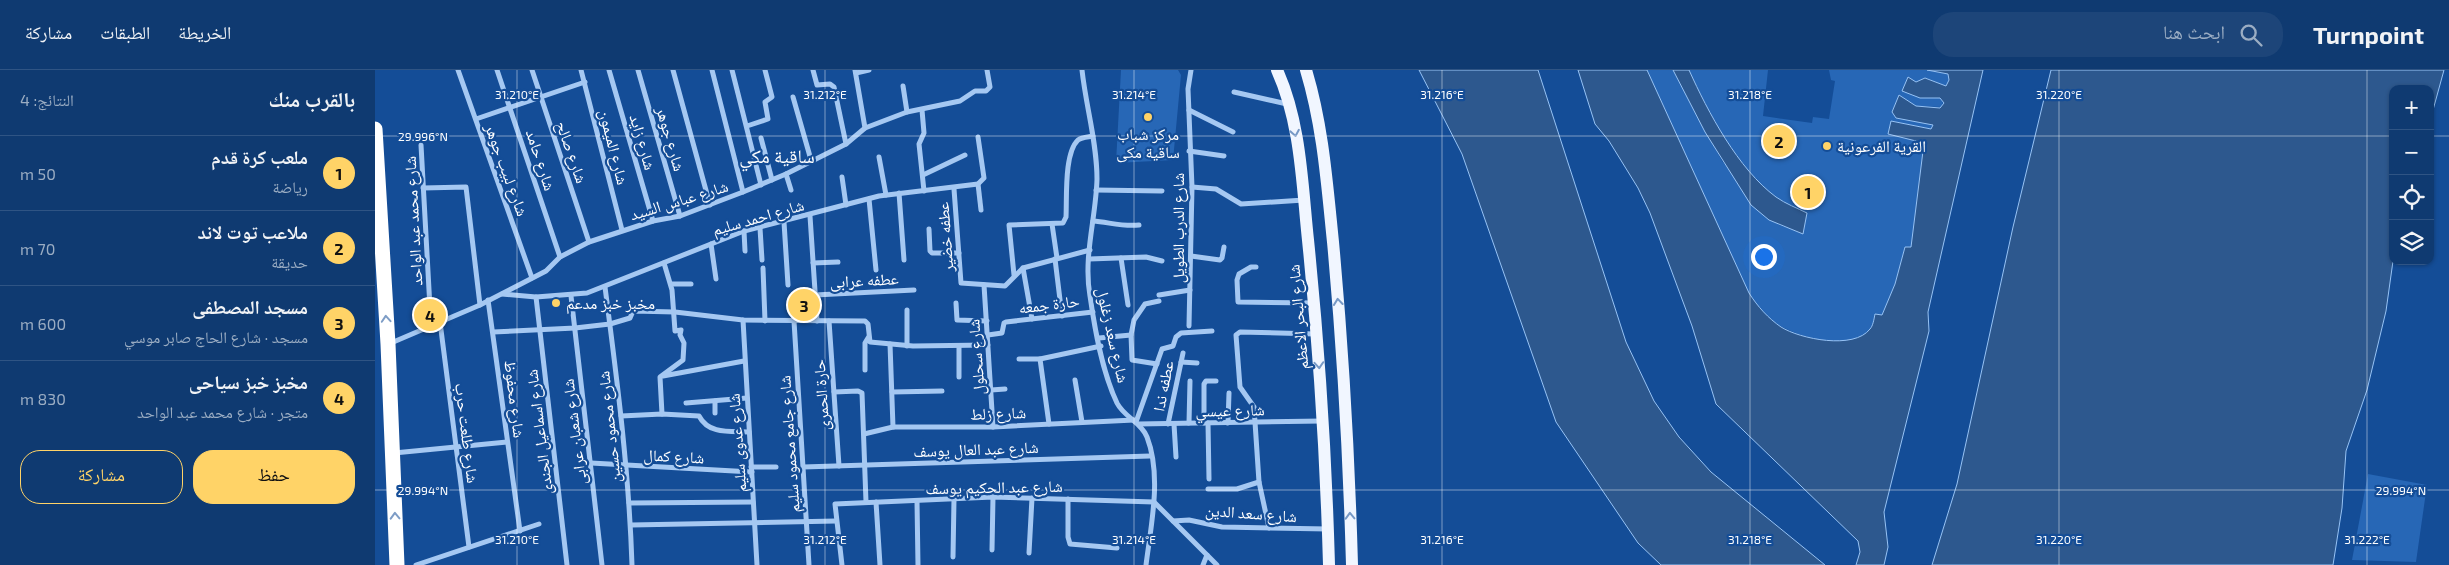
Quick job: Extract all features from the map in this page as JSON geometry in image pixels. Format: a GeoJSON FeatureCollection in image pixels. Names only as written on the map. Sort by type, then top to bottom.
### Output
{"type":"FeatureCollection","features":[{"type":"Feature","properties":{"kind":"highway"},"geometry":{"type":"LineString","coordinates":[[375,129],[377,224],[388,344],[397,565]]}},
{"type":"Feature","properties":{"kind":"main road","name":"شارع البحر الاعظم"},"geometry":{"type":"LineString","coordinates":[[1277,70],[1289,105],[1297,143],[1304,200],[1323,422],[1329,565]]}},
{"type":"Feature","properties":{"kind":"main road"},"geometry":{"type":"LineString","coordinates":[[1305,70],[1322,142],[1341,328],[1348,424],[1352,565]]}},
{"type":"Feature","properties":{"kind":"street","name":"شارع لبيب جوهر"},"geometry":{"type":"LineString","coordinates":[[458,70],[532,278]]}},
{"type":"Feature","properties":{"kind":"street","name":"شارع حامد"},"geometry":{"type":"LineString","coordinates":[[497,70],[560,257]]}},
{"type":"Feature","properties":{"kind":"street","name":"شارع صالح"},"geometry":{"type":"LineString","coordinates":[[532,70],[589,242]]}},
{"type":"Feature","properties":{"kind":"street","name":"شارع الميمون"},"geometry":{"type":"LineString","coordinates":[[581,70],[622,230]]}},
{"type":"Feature","properties":{"kind":"street","name":"شارع زايد"},"geometry":{"type":"LineString","coordinates":[[609,70],[653,221]]}},
{"type":"Feature","properties":{"kind":"street","name":"شارع جوهر"},"geometry":{"type":"LineString","coordinates":[[638,70],[680,216]]}},
{"type":"Feature","properties":{"kind":"street"},"geometry":{"type":"LineString","coordinates":[[673,70],[710,204]]}},
{"type":"Feature","properties":{"kind":"street"},"geometry":{"type":"LineString","coordinates":[[712,70],[743,192]]}},
{"type":"Feature","properties":{"kind":"street"},"geometry":{"type":"LineString","coordinates":[[732,70],[761,185]]}},
{"type":"Feature","properties":{"kind":"street"},"geometry":{"type":"LineString","coordinates":[[747,126],[768,119],[765,102],[773,97],[765,70]]}},
{"type":"Feature","properties":{"kind":"street"},"geometry":{"type":"LineString","coordinates":[[813,70],[817,85],[830,84],[834,87],[845,144]]}},
{"type":"Feature","properties":{"kind":"street"},"geometry":{"type":"LineString","coordinates":[[865,128],[855,71],[869,70]]}},
{"type":"Feature","properties":{"kind":"street","name":"شارع عباس السيد"},"geometry":{"type":"LineString","coordinates":[[388,344],[480,305],[546,271],[560,257],[589,242],[653,221],[680,216],[761,185],[845,144],[865,128],[907,112],[960,101],[975,91],[989,90],[987,70]]}},
{"type":"Feature","properties":{"kind":"street","name":"شارع سعد زغلول"},"geometry":{"type":"LineString","coordinates":[[1082,70],[1097,155],[1096,190],[1089,259],[1089,294],[1105,369],[1118,404],[1136,422],[1147,438],[1154,502],[1146,565]]}},
{"type":"Feature","properties":{"kind":"street","name":"شارع الدرب الطويل"},"geometry":{"type":"LineString","coordinates":[[1189,326],[1192,187],[1189,151],[1188,89],[1191,70]]}},
{"type":"Feature","properties":{"kind":"street"},"geometry":{"type":"LineString","coordinates":[[476,119],[585,82]]}},
{"type":"Feature","properties":{"kind":"street"},"geometry":{"type":"LineString","coordinates":[[903,86],[907,112]]}},
{"type":"Feature","properties":{"kind":"street"},"geometry":{"type":"LineString","coordinates":[[1234,92],[1289,105]]}},
{"type":"Feature","properties":{"kind":"street"},"geometry":{"type":"LineString","coordinates":[[793,97],[811,160]]}},
{"type":"Feature","properties":{"kind":"street"},"geometry":{"type":"LineString","coordinates":[[921,110],[924,133],[919,144],[924,191]]}},
{"type":"Feature","properties":{"kind":"street"},"geometry":{"type":"LineString","coordinates":[[1189,110],[1233,132]]}},
{"type":"Feature","properties":{"kind":"street"},"geometry":{"type":"LineString","coordinates":[[978,136],[984,178],[978,184],[981,210]]}},
{"type":"Feature","properties":{"kind":"street"},"geometry":{"type":"LineString","coordinates":[[1014,275],[1009,226],[1011,223],[1061,224],[1065,220],[1072,148],[1080,138],[1093,136]]}},
{"type":"Feature","properties":{"kind":"street"},"geometry":{"type":"LineString","coordinates":[[761,138],[772,180]]}},
{"type":"Feature","properties":{"kind":"street","name":"شارع محمد عبد الواحد"},"geometry":{"type":"LineString","coordinates":[[421,145],[431,326]]}},
{"type":"Feature","properties":{"kind":"street"},"geometry":{"type":"LineString","coordinates":[[1189,151],[1224,156]]}},
{"type":"Feature","properties":{"kind":"street"},"geometry":{"type":"LineString","coordinates":[[923,175],[965,156]]}},
{"type":"Feature","properties":{"kind":"street"},"geometry":{"type":"LineString","coordinates":[[879,157],[886,195]]}},
{"type":"Feature","properties":{"kind":"street"},"geometry":{"type":"LineString","coordinates":[[786,174],[791,190]]}},
{"type":"Feature","properties":{"kind":"street"},"geometry":{"type":"LineString","coordinates":[[842,178],[846,205]]}},
{"type":"Feature","properties":{"kind":"street","name":"شارع احمد سليم"},"geometry":{"type":"LineString","coordinates":[[501,294],[536,297],[571,296],[605,287],[744,231],[810,216],[869,198],[899,193],[954,189],[978,184]]}},
{"type":"Feature","properties":{"kind":"street"},"geometry":{"type":"LineString","coordinates":[[423,188],[466,187],[480,305]]}},
{"type":"Feature","properties":{"kind":"street"},"geometry":{"type":"LineString","coordinates":[[1192,187],[1216,190],[1241,204],[1304,200]]}},
{"type":"Feature","properties":{"kind":"street","name":"عطفه خضير"},"geometry":{"type":"LineString","coordinates":[[954,189],[961,283],[984,286]]}},
{"type":"Feature","properties":{"kind":"street"},"geometry":{"type":"LineString","coordinates":[[1096,190],[1163,191]]}},
{"type":"Feature","properties":{"kind":"street"},"geometry":{"type":"LineString","coordinates":[[899,193],[904,260]]}},
{"type":"Feature","properties":{"kind":"street"},"geometry":{"type":"LineString","coordinates":[[869,198],[876,270]]}},
{"type":"Feature","properties":{"kind":"street"},"geometry":{"type":"LineString","coordinates":[[810,216],[817,321]]}},
{"type":"Feature","properties":{"kind":"street"},"geometry":{"type":"LineString","coordinates":[[1093,221],[1139,226]]}},
{"type":"Feature","properties":{"kind":"street"},"geometry":{"type":"LineString","coordinates":[[784,222],[788,285]]}},
{"type":"Feature","properties":{"kind":"street"},"geometry":{"type":"LineString","coordinates":[[1052,224],[1063,316]]}},
{"type":"Feature","properties":{"kind":"street"},"geometry":{"type":"LineString","coordinates":[[760,228],[762,260]]}},
{"type":"Feature","properties":{"kind":"street"},"geometry":{"type":"LineString","coordinates":[[929,229],[930,251],[933,253],[959,252]]}},
{"type":"Feature","properties":{"kind":"street"},"geometry":{"type":"LineString","coordinates":[[744,231],[745,251]]}},
{"type":"Feature","properties":{"kind":"street"},"geometry":{"type":"LineString","coordinates":[[711,244],[716,279]]}},
{"type":"Feature","properties":{"kind":"street"},"geometry":{"type":"LineString","coordinates":[[1191,256],[1220,260],[1223,258],[1224,247]]}},
{"type":"Feature","properties":{"kind":"street"},"geometry":{"type":"LineString","coordinates":[[984,286],[1005,286],[1023,268],[1090,250]]}},
{"type":"Feature","properties":{"kind":"street"},"geometry":{"type":"LineString","coordinates":[[1121,258],[1128,305]]}},
{"type":"Feature","properties":{"kind":"street"},"geometry":{"type":"LineString","coordinates":[[1089,259],[1151,258],[1163,261]]}},
{"type":"Feature","properties":{"kind":"street"},"geometry":{"type":"LineString","coordinates":[[813,263],[837,262]]}},
{"type":"Feature","properties":{"kind":"street"},"geometry":{"type":"LineString","coordinates":[[660,377],[683,360],[684,343],[679,335],[681,330],[675,331],[675,312],[671,284],[664,263]]}},
{"type":"Feature","properties":{"kind":"street"},"geometry":{"type":"LineString","coordinates":[[1256,267],[1251,267],[1239,274],[1237,280],[1238,302],[1314,303]]}},
{"type":"Feature","properties":{"kind":"street"},"geometry":{"type":"LineString","coordinates":[[763,268],[765,321]]}},
{"type":"Feature","properties":{"kind":"street"},"geometry":{"type":"LineString","coordinates":[[1023,268],[1032,319]]}},
{"type":"Feature","properties":{"kind":"street"},"geometry":{"type":"LineString","coordinates":[[671,284],[691,284]]}},
{"type":"Feature","properties":{"kind":"street","name":"شارع سحلول"},"geometry":{"type":"LineString","coordinates":[[984,286],[993,427]]}},
{"type":"Feature","properties":{"kind":"street","name":"شارع محمود حسين"},"geometry":{"type":"LineString","coordinates":[[605,287],[621,416],[631,525],[632,565]]}},
{"type":"Feature","properties":{"kind":"street","name":"عطفه عرابى"},"geometry":{"type":"LineString","coordinates":[[815,295],[914,290]]}},
{"type":"Feature","properties":{"kind":"street"},"geometry":{"type":"LineString","coordinates":[[1157,364],[1132,360],[1131,335],[1135,320],[1145,304],[1159,298],[1190,290]]}},
{"type":"Feature","properties":{"kind":"street","name":"شارع شعبان عرابى"},"geometry":{"type":"LineString","coordinates":[[571,296],[602,565]]}},
{"type":"Feature","properties":{"kind":"street","name":"شارع اسماعيل الجندى"},"geometry":{"type":"LineString","coordinates":[[536,297],[567,565]]}},
{"type":"Feature","properties":{"kind":"street","name":"شارع محفوظ"},"geometry":{"type":"LineString","coordinates":[[488,300],[519,531]]}},
{"type":"Feature","properties":{"kind":"street"},"geometry":{"type":"LineString","coordinates":[[956,303],[957,320],[987,321]]}},
{"type":"Feature","properties":{"kind":"street"},"geometry":{"type":"LineString","coordinates":[[907,310],[907,346]]}},
{"type":"Feature","properties":{"kind":"street"},"geometry":{"type":"LineString","coordinates":[[493,332],[539,328],[575,328],[610,324],[630,318],[633,311],[675,312],[743,320],[866,322],[870,342],[907,346],[988,345]]}},
{"type":"Feature","properties":{"kind":"street","name":"حارة جمعه"},"geometry":{"type":"LineString","coordinates":[[987,334],[1001,333],[1004,323],[1007,322],[1093,312]]}},
{"type":"Feature","properties":{"kind":"street","name":"شارع عدوى سليم"},"geometry":{"type":"LineString","coordinates":[[743,320],[757,565]]}},
{"type":"Feature","properties":{"kind":"street","name":"شارع جامع محمود سليم"},"geometry":{"type":"LineString","coordinates":[[794,321],[809,565]]}},
{"type":"Feature","properties":{"kind":"street","name":"حارة الحمرى"},"geometry":{"type":"LineString","coordinates":[[829,321],[839,466]]}},
{"type":"Feature","properties":{"kind":"street","name":"شارع طلعت حرب"},"geometry":{"type":"LineString","coordinates":[[440,322],[469,547]]}},
{"type":"Feature","properties":{"kind":"street"},"geometry":{"type":"LineString","coordinates":[[1136,422],[1163,349],[1173,346],[1178,334],[1212,331]]}},
{"type":"Feature","properties":{"kind":"street"},"geometry":{"type":"LineString","coordinates":[[1269,528],[1259,482],[1255,422],[1251,401],[1240,387],[1237,332],[1316,334]]}},
{"type":"Feature","properties":{"kind":"street"},"geometry":{"type":"LineString","coordinates":[[1099,338],[1131,335]]}},
{"type":"Feature","properties":{"kind":"street"},"geometry":{"type":"LineString","coordinates":[[865,370],[865,343],[868,338]]}},
{"type":"Feature","properties":{"kind":"street"},"geometry":{"type":"LineString","coordinates":[[890,344],[893,427]]}},
{"type":"Feature","properties":{"kind":"street"},"geometry":{"type":"LineString","coordinates":[[959,346],[959,377]]}},
{"type":"Feature","properties":{"kind":"street"},"geometry":{"type":"LineString","coordinates":[[1019,359],[1040,359],[1101,346]]}},
{"type":"Feature","properties":{"kind":"street","name":"عطفه ندا"},"geometry":{"type":"LineString","coordinates":[[1176,457],[1171,424],[1183,353]]}},
{"type":"Feature","properties":{"kind":"street"},"geometry":{"type":"LineString","coordinates":[[1040,359],[1049,424]]}},
{"type":"Feature","properties":{"kind":"street"},"geometry":{"type":"LineString","coordinates":[[660,377],[744,362]]}},
{"type":"Feature","properties":{"kind":"street"},"geometry":{"type":"LineString","coordinates":[[1181,362],[1197,363]]}},
{"type":"Feature","properties":{"kind":"street"},"geometry":{"type":"LineString","coordinates":[[660,377],[662,414]]}},
{"type":"Feature","properties":{"kind":"street"},"geometry":{"type":"LineString","coordinates":[[1075,380],[1082,422]]}},
{"type":"Feature","properties":{"kind":"street"},"geometry":{"type":"LineString","coordinates":[[1189,423],[1190,381]]}},
{"type":"Feature","properties":{"kind":"street"},"geometry":{"type":"LineString","coordinates":[[1209,479],[1204,384],[1205,381],[1216,381]]}},
{"type":"Feature","properties":{"kind":"street"},"geometry":{"type":"LineString","coordinates":[[991,390],[1005,389]]}},
{"type":"Feature","properties":{"kind":"street"},"geometry":{"type":"LineString","coordinates":[[892,392],[942,390]]}},
{"type":"Feature","properties":{"kind":"street"},"geometry":{"type":"LineString","coordinates":[[833,392],[859,391],[862,393],[866,502]]}},
{"type":"Feature","properties":{"kind":"street"},"geometry":{"type":"LineString","coordinates":[[1228,423],[1229,393]]}},
{"type":"Feature","properties":{"kind":"street"},"geometry":{"type":"LineString","coordinates":[[686,402],[747,398]]}},
{"type":"Feature","properties":{"kind":"street"},"geometry":{"type":"LineString","coordinates":[[715,401],[715,413]]}},
{"type":"Feature","properties":{"kind":"street"},"geometry":{"type":"LineString","coordinates":[[621,416],[662,414],[699,416],[703,424],[713,430],[749,432]]}},
{"type":"Feature","properties":{"kind":"street","name":"شارع زلط"},"geometry":{"type":"LineString","coordinates":[[864,434],[893,427],[993,427],[1082,422],[1136,422]]}},
{"type":"Feature","properties":{"kind":"street","name":"شارع عيسي"},"geometry":{"type":"LineString","coordinates":[[1136,422],[1171,424],[1323,422]]}},
{"type":"Feature","properties":{"kind":"street"},"geometry":{"type":"LineString","coordinates":[[393,453],[507,442]]}},
{"type":"Feature","properties":{"kind":"street","name":"شارع عبد العال يوسف"},"geometry":{"type":"LineString","coordinates":[[803,467],[1150,456]]}},
{"type":"Feature","properties":{"kind":"street","name":"شارع كمال"},"geometry":{"type":"LineString","coordinates":[[591,463],[625,466],[751,470],[776,467]]}},
{"type":"Feature","properties":{"kind":"street"},"geometry":{"type":"LineString","coordinates":[[1208,489],[1237,489],[1259,482]]}},
{"type":"Feature","properties":{"kind":"street"},"geometry":{"type":"LineString","coordinates":[[953,557],[954,498]]}},
{"type":"Feature","properties":{"kind":"street","name":"شارع عبد الحكيم يوسف"},"geometry":{"type":"LineString","coordinates":[[837,521],[835,504],[866,502],[954,498],[1032,498],[1154,502]]}},
{"type":"Feature","properties":{"kind":"street"},"geometry":{"type":"LineString","coordinates":[[991,550],[993,498]]}},
{"type":"Feature","properties":{"kind":"street"},"geometry":{"type":"LineString","coordinates":[[1029,553],[1032,498]]}},
{"type":"Feature","properties":{"kind":"street"},"geometry":{"type":"LineString","coordinates":[[1068,499],[1068,537],[1071,544],[1117,548]]}},
{"type":"Feature","properties":{"kind":"street"},"geometry":{"type":"LineString","coordinates":[[917,501],[918,565]]}},
{"type":"Feature","properties":{"kind":"street"},"geometry":{"type":"LineString","coordinates":[[629,503],[753,502]]}},
{"type":"Feature","properties":{"kind":"street"},"geometry":{"type":"LineString","coordinates":[[876,502],[880,565]]}},
{"type":"Feature","properties":{"kind":"street"},"geometry":{"type":"LineString","coordinates":[[1154,502],[1217,565]]}},
{"type":"Feature","properties":{"kind":"street","name":"شارع سعد الدين"},"geometry":{"type":"LineString","coordinates":[[1173,521],[1189,520],[1221,527],[1328,529]]}},
{"type":"Feature","properties":{"kind":"street"},"geometry":{"type":"LineString","coordinates":[[631,525],[837,521],[842,565]]}},
{"type":"Feature","properties":{"kind":"street"},"geometry":{"type":"LineString","coordinates":[[416,565],[539,524]]}},
{"type":"Feature","properties":{"kind":"street"},"geometry":{"type":"LineString","coordinates":[[1203,565],[1207,555]]}},
{"type":"Feature","properties":{"kind":"shaded area","name":"مركز شباب ساقية مكى"},"geometry":{"type":"Polygon","coordinates":[[[1121,70],[1178,70],[1181,75],[1173,160],[1116,163],[1121,70]]]}},
{"type":"Feature","properties":{"kind":"shaded area"},"geometry":{"type":"Polygon","coordinates":[[[1419,70],[1538,70],[1626,342],[1654,401],[1679,437],[1711,472],[1825,565],[1661,565],[1638,543],[1556,422],[1462,154],[1419,70]]]}},
{"type":"Feature","properties":{"kind":"shaded area"},"geometry":{"type":"Polygon","coordinates":[[[1578,70],[1647,70],[1752,298],[1763,312],[1781,327],[1813,338],[1840,341],[1862,335],[1871,328],[1875,314],[1882,315],[1895,284],[1905,247],[1911,247],[1924,143],[1888,134],[1891,121],[1931,129],[1933,125],[1896,118],[1892,112],[1899,95],[1916,106],[1940,108],[1944,103],[1940,98],[1920,98],[1902,91],[1908,77],[1916,82],[1925,78],[1946,86],[1949,80],[1948,74],[1927,70],[1983,70],[1928,312],[1929,331],[1884,512],[1888,547],[1884,565],[1856,565],[1860,552],[1858,541],[1716,404],[1692,326],[1650,213],[1638,188],[1609,141],[1595,124],[1578,70]]]}},
{"type":"Feature","properties":{"kind":"shaded area"},"geometry":{"type":"Polygon","coordinates":[[[1647,70],[1673,70],[1722,161],[1779,225],[1803,233],[1807,213],[1776,197],[1749,171],[1725,139],[1705,104],[1689,70],[1768,70],[1763,116],[1812,123],[1813,117],[1829,119],[1835,81],[1831,80],[1829,70],[1927,70],[1948,74],[1949,80],[1946,86],[1926,78],[1916,82],[1910,79],[1920,98],[1940,98],[1943,101],[1942,107],[1916,106],[1899,95],[1892,112],[1896,118],[1931,123],[1933,127],[1931,129],[1891,121],[1888,134],[1924,143],[1911,247],[1905,247],[1895,284],[1882,316],[1875,315],[1871,328],[1861,336],[1850,340],[1822,340],[1782,327],[1760,308],[1743,282],[1647,70]]]}},
{"type":"Feature","properties":{"kind":"shaded area"},"geometry":{"type":"Polygon","coordinates":[[[1673,70],[1689,70],[1705,104],[1725,139],[1762,185],[1776,197],[1807,213],[1803,234],[1769,220],[1751,205],[1705,132],[1673,70]]]}},
{"type":"Feature","properties":{"kind":"shaded area"},"geometry":{"type":"Polygon","coordinates":[[[2051,70],[2444,70],[2434,106],[2434,85],[2389,85],[2389,265],[2392,265],[2386,311],[2367,390],[2346,451],[2342,508],[2333,565],[1932,565],[1957,484],[2013,227],[2051,70]]]}},
{"type":"Feature","properties":{"kind":"shaded area"},"geometry":{"type":"Polygon","coordinates":[[[2368,474],[2427,485],[2416,562],[2352,560],[2368,474]]]}},
{"type":"Feature","properties":{"kind":"place","name":"مركز شباب ساقية مكى"},"geometry":{"type":"Point","coordinates":[1148,117]}},
{"type":"Feature","properties":{"kind":"place","name":"ملاعب توت لاند"},"geometry":{"type":"Point","coordinates":[1779,141]}},
{"type":"Feature","properties":{"kind":"place","name":"القرية الفرعونية"},"geometry":{"type":"Point","coordinates":[1827,146]}},
{"type":"Feature","properties":{"kind":"place","name":"ملعب كرة قدم"},"geometry":{"type":"Point","coordinates":[1808,192]}},
{"type":"Feature","properties":{"kind":"place","name":"مخبز خبز مدعم"},"geometry":{"type":"Point","coordinates":[556,303]}},
{"type":"Feature","properties":{"kind":"place","name":"مسجد المصطفى"},"geometry":{"type":"Point","coordinates":[804,305]}},
{"type":"Feature","properties":{"kind":"place","name":"مخبز خبز سياحى"},"geometry":{"type":"Point","coordinates":[430,315]}},
{"type":"Feature","properties":{"kind":"district","name":"ساقية مكي"},"geometry":{"type":"Point","coordinates":[777,156]}}]}
